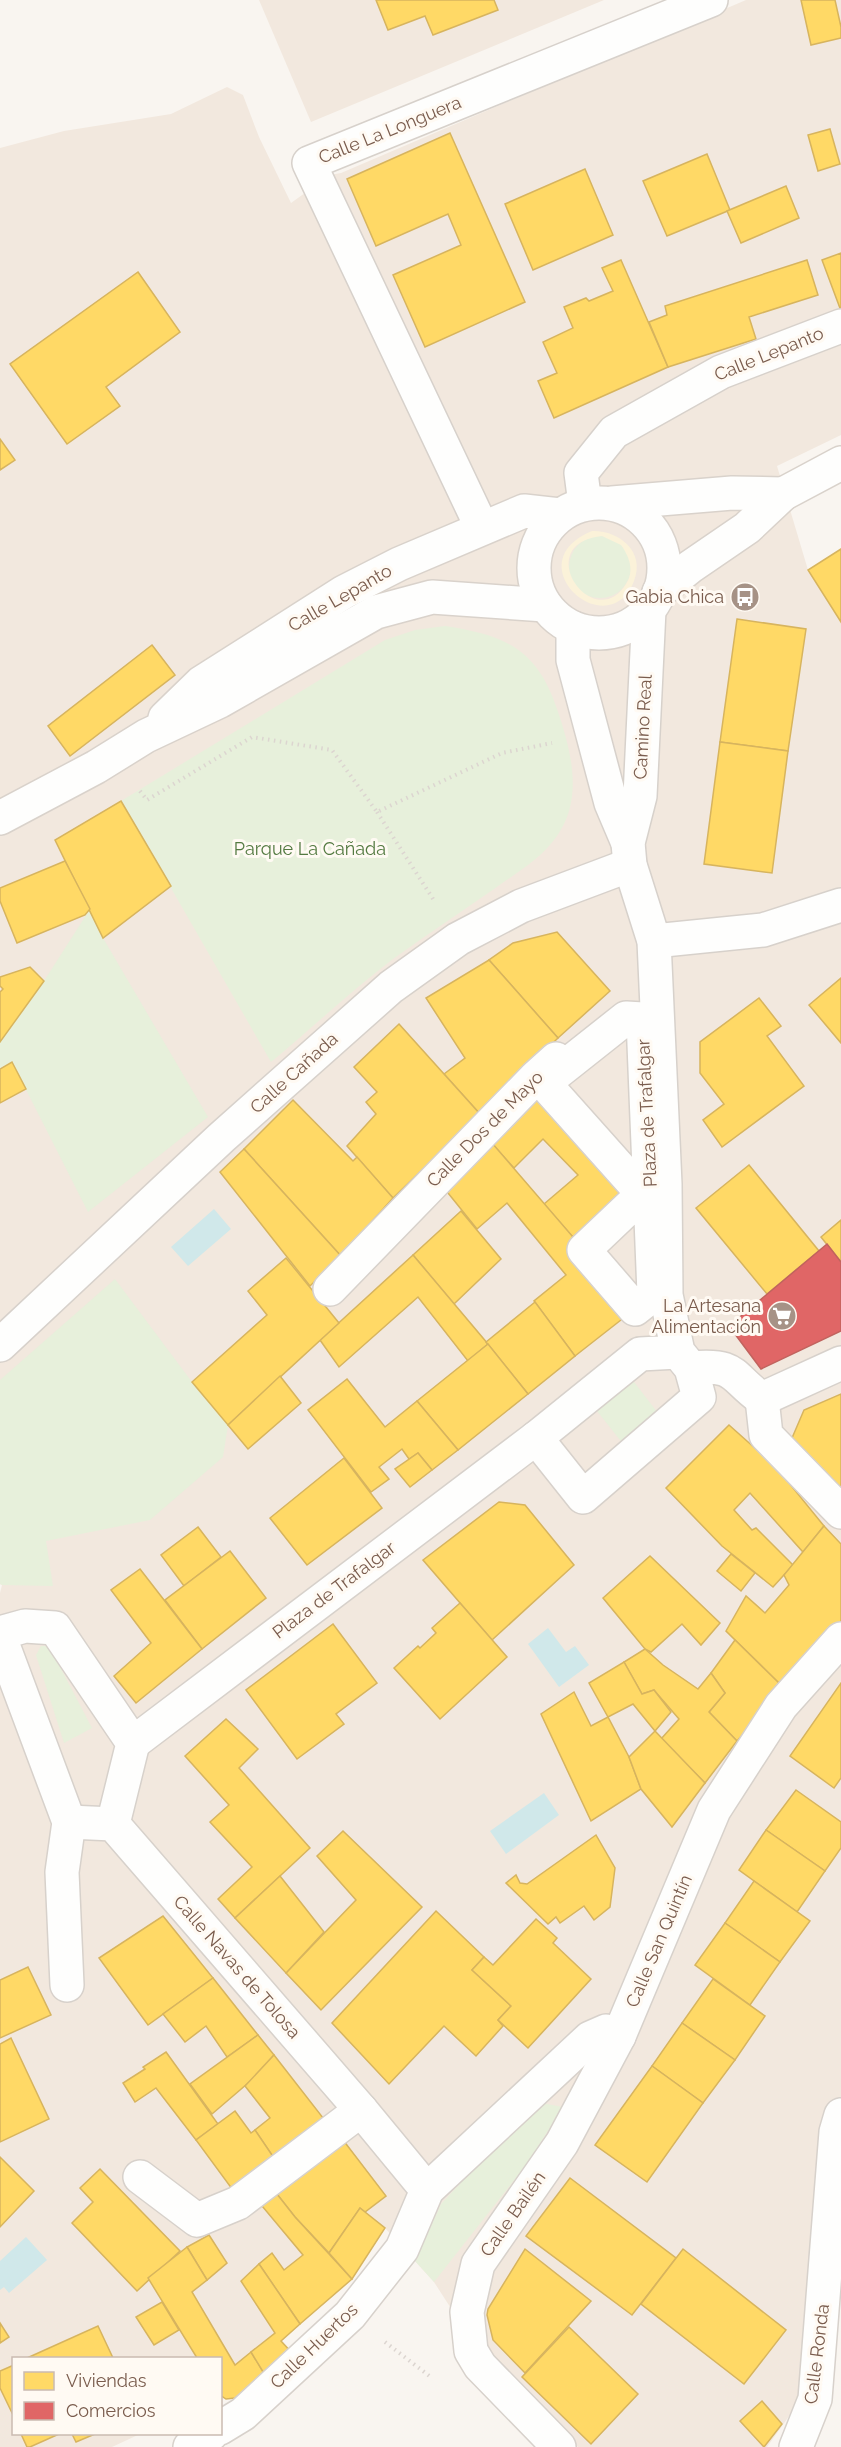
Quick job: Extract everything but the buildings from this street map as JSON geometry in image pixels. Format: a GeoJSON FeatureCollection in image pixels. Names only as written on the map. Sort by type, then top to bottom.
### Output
{"type":"FeatureCollection","features":[{"type":"Feature","properties":{"kind":"street","name":"Calle La Longuera"},"geometry":{"type":"LineString","coordinates":[[482,528],[309,163],[711,0]]}},
{"type":"Feature","properties":{"kind":"street","name":"Calle Lepanto"},"geometry":{"type":"LineString","coordinates":[[586,507],[581,473],[614,432],[721,372],[841,326]]}},
{"type":"Feature","properties":{"kind":"street","name":"Calle Lepanto"},"geometry":{"type":"LineString","coordinates":[[654,601],[690,567],[747,528],[783,494],[841,464]]}},
{"type":"Feature","properties":{"kind":"street","name":"Calle Lepanto"},"geometry":{"type":"LineString","coordinates":[[146,736],[201,683],[344,592],[399,564],[524,511],[732,493],[783,494]]}},
{"type":"Feature","properties":{"kind":"street"},"geometry":{"type":"LineString","coordinates":[[586,507],[630,510],[644,521],[655,535],[662,552],[665,570],[654,601],[633,624],[614,632],[594,633],[573,628],[557,619],[545,605],[536,587],[534,567],[537,547],[546,530],[586,507]]}},
{"type":"Feature","properties":{"kind":"street","name":"Calle Lepanto"},"geometry":{"type":"LineString","coordinates":[[0,818],[96,767],[146,736],[220,701],[376,612],[432,597],[545,605]]}},
{"type":"Feature","properties":{"kind":"street","name":"Camino Real"},"geometry":{"type":"LineString","coordinates":[[629,854],[640,796],[654,601]]}},
{"type":"Feature","properties":{"kind":"street","name":"Camino Real"},"geometry":{"type":"LineString","coordinates":[[573,628],[573,660],[611,803],[629,854],[654,941],[665,1184],[666,1296],[689,1372]]}},
{"type":"Feature","properties":{"kind":"street","name":"Calle Cañada"},"geometry":{"type":"LineString","coordinates":[[0,1345],[239,1122],[391,987],[458,939],[629,854]]}},
{"type":"Feature","properties":{"kind":"street"},"geometry":{"type":"LineString","coordinates":[[654,941],[763,930],[841,905]]}},
{"type":"Feature","properties":{"kind":"street","name":"Calle Dos de Mayo"},"geometry":{"type":"LineString","coordinates":[[330,1289],[536,1077],[630,997],[656,993]]}},
{"type":"Feature","properties":{"kind":"street","name":"Plaza de Trafalgar"},"geometry":{"type":"LineString","coordinates":[[626,1018],[643,1019],[651,1185],[654,1294],[635,1309],[584,1250],[643,1194],[544,1083],[626,1018]]}},
{"type":"Feature","properties":{"kind":"street","name":"Camino Real"},"geometry":{"type":"LineString","coordinates":[[640,1354],[666,1296]]}},
{"type":"Feature","properties":{"kind":"street"},"geometry":{"type":"LineString","coordinates":[[640,1354],[755,1394],[841,1363]]}},
{"type":"Feature","properties":{"kind":"street","name":"Plaza de Trafalgar"},"geometry":{"type":"LineString","coordinates":[[133,1743],[536,1438],[640,1354]]}},
{"type":"Feature","properties":{"kind":"street"},"geometry":{"type":"LineString","coordinates":[[536,1438],[583,1497],[689,1372]]}},
{"type":"Feature","properties":{"kind":"street"},"geometry":{"type":"LineString","coordinates":[[755,1394],[766,1435],[841,1512]]}},
{"type":"Feature","properties":{"kind":"street"},"geometry":{"type":"LineString","coordinates":[[68,1985],[62,1872],[69,1822],[0,1635],[25,1626],[55,1628],[133,1743],[113,1824],[69,1822]]}},
{"type":"Feature","properties":{"kind":"street","name":"Calle San Quintín"},"geometry":{"type":"LineString","coordinates":[[619,2036],[714,1810],[781,1706],[841,1639]]}},
{"type":"Feature","properties":{"kind":"street","name":"Calle Navas de Tolosa"},"geometry":{"type":"LineString","coordinates":[[113,1824],[428,2190]]}},
{"type":"Feature","properties":{"kind":"street"},"geometry":{"type":"LineString","coordinates":[[428,2190],[590,2038],[606,2031],[619,2036]]}},
{"type":"Feature","properties":{"kind":"street","name":"Calle Bailén"},"geometry":{"type":"LineString","coordinates":[[559,2447],[480,2366],[471,2351],[468,2312],[478,2264],[562,2143],[619,2036]]}},
{"type":"Feature","properties":{"kind":"street"},"geometry":{"type":"LineString","coordinates":[[140,2177],[197,2220],[238,2203],[361,2110]]}},
{"type":"Feature","properties":{"kind":"street","name":"Calle Ronda"},"geometry":{"type":"LineString","coordinates":[[796,2447],[815,2399],[836,2132],[841,2115]]}},
{"type":"Feature","properties":{"kind":"street","name":"Calle Huertos"},"geometry":{"type":"LineString","coordinates":[[222,2427],[243,2414],[350,2315],[402,2249],[428,2190]]}},
{"type":"Feature","properties":{"kind":"street"},"geometry":{"type":"LineString","coordinates":[[190,2447],[208,2435]]}},
{"type":"Feature","properties":{"kind":"path"},"geometry":{"type":"LineString","coordinates":[[140,790],[147,800],[252,736],[332,750],[377,812],[458,939]]}},
{"type":"Feature","properties":{"kind":"path"},"geometry":{"type":"LineString","coordinates":[[377,812],[502,753],[557,742]]}},
{"type":"Feature","properties":{"kind":"path"},"geometry":{"type":"LineString","coordinates":[[350,2315],[432,2378]]}},
{"type":"Feature","properties":{"kind":"shaded area"},"geometry":{"type":"Polygon","coordinates":[[[259,0],[604,0],[311,122],[259,0]]]}},
{"type":"Feature","properties":{"kind":"shaded area"},"geometry":{"type":"Polygon","coordinates":[[[746,0],[841,0],[841,435],[777,466],[808,570],[841,622],[841,2132],[802,2398],[767,2447],[578,2447],[483,2358],[434,2282],[385,2228],[352,2279],[282,2341],[293,2354],[235,2398],[226,2399],[222,2397],[222,2357],[12,2357],[12,2435],[138,2435],[112,2447],[0,2447],[0,1593],[2,1585],[0,1584],[0,148],[64,131],[171,114],[227,87],[243,95],[259,137],[291,203],[330,175],[341,173],[746,0]]]}},
{"type":"Feature","properties":{"kind":"green space"},"geometry":{"type":"Polygon","coordinates":[[[600,536],[617,541],[622,545],[626,550],[631,567],[626,584],[622,589],[617,593],[600,598],[583,593],[578,589],[574,584],[569,567],[574,550],[578,545],[583,541],[600,536]]]}},
{"type":"Feature","properties":{"kind":"green space","name":"Parque La Cañada"},"geometry":{"type":"Polygon","coordinates":[[[445,626],[502,640],[516,648],[540,672],[557,709],[570,757],[573,790],[565,821],[551,844],[536,859],[393,959],[271,1062],[121,801],[385,640],[415,630],[445,626]]]}},
{"type":"Feature","properties":{"kind":"green space"},"geometry":{"type":"Polygon","coordinates":[[[90,909],[103,938],[208,1117],[88,1212],[12,1062],[0,1068],[0,1042],[44,981],[90,909]]]}},
{"type":"Feature","properties":{"kind":"green space"},"geometry":{"type":"Polygon","coordinates":[[[115,1279],[192,1382],[228,1425],[223,1457],[150,1520],[46,1541],[53,1586],[2,1585],[0,1584],[0,1380],[115,1279]]]}},
{"type":"Feature","properties":{"kind":"green space"},"geometry":{"type":"Polygon","coordinates":[[[631,1378],[661,1417],[624,1445],[593,1406],[631,1378]]]}},
{"type":"Feature","properties":{"kind":"green space"},"geometry":{"type":"Polygon","coordinates":[[[41,1646],[49,1646],[92,1728],[64,1743],[36,1655],[41,1646]]]}},
{"type":"Feature","properties":{"kind":"green space"},"geometry":{"type":"Polygon","coordinates":[[[536,2102],[563,2107],[527,2164],[434,2282],[415,2261],[441,2204],[536,2102]]]}},
{"type":"Feature","properties":{"kind":"sand"},"geometry":{"type":"Polygon","coordinates":[[[592,531],[611,534],[627,544],[633,552],[637,570],[634,581],[622,599],[606,606],[589,603],[574,593],[564,578],[562,562],[570,545],[592,531]],[[602,536],[581,542],[570,554],[569,568],[575,582],[585,594],[598,600],[613,597],[626,584],[630,574],[630,564],[621,545],[602,536]]]}},
{"type":"Feature","properties":{"kind":"water"},"geometry":{"type":"Polygon","coordinates":[[[214,1209],[231,1229],[188,1266],[171,1247],[214,1209]]]}},
{"type":"Feature","properties":{"kind":"water"},"geometry":{"type":"Polygon","coordinates":[[[548,1628],[566,1652],[575,1646],[589,1665],[559,1687],[528,1644],[548,1628]]]}},
{"type":"Feature","properties":{"kind":"water"},"geometry":{"type":"Polygon","coordinates":[[[544,1793],[559,1815],[506,1854],[490,1831],[544,1793]]]}},
{"type":"Feature","properties":{"kind":"water"},"geometry":{"type":"Polygon","coordinates":[[[26,2237],[47,2260],[9,2293],[4,2287],[0,2290],[0,2261],[26,2237]]]}},
{"type":"Feature","properties":{"kind":"place","name":"Gabia Chica"},"geometry":{"type":"Point","coordinates":[745,597]}},
{"type":"Feature","properties":{"kind":"place","name":"La Artesana Alimentación"},"geometry":{"type":"Point","coordinates":[782,1316]}}]}
